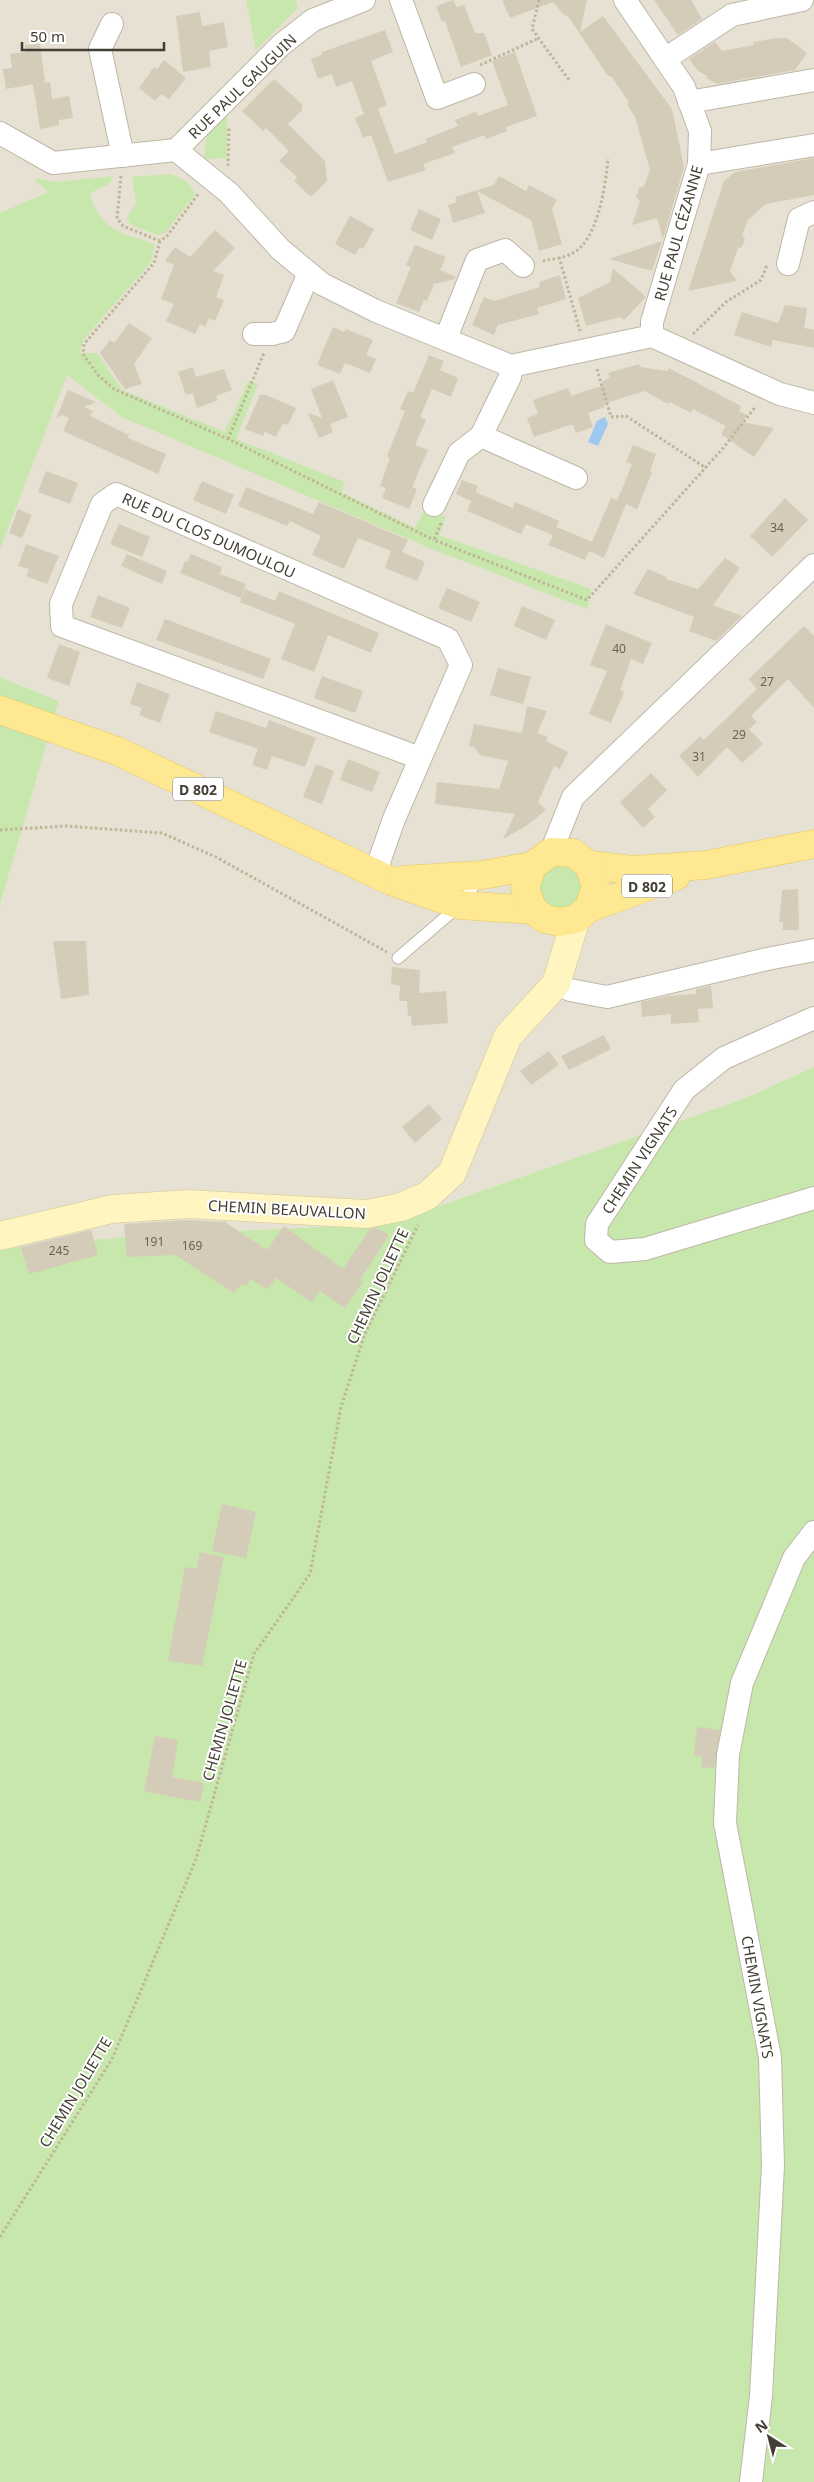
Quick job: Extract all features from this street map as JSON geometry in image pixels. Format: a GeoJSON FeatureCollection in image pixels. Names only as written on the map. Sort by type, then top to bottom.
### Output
{"type":"FeatureCollection","features":[{"type":"Feature","properties":{"kind":"main road","name":"D 802"},"geometry":{"type":"LineString","coordinates":[[0,710],[117,751],[384,878],[460,905],[539,914]]}},
{"type":"Feature","properties":{"kind":"main road","name":"D 802"},"geometry":{"type":"LineString","coordinates":[[384,878],[482,875],[561,859],[633,870],[706,865],[814,844]]}},
{"type":"Feature","properties":{"kind":"main road"},"geometry":{"type":"LineString","coordinates":[[561,859],[596,887],[582,914],[560,922],[539,914],[525,888],[561,859]]}},
{"type":"Feature","properties":{"kind":"main road","name":"D 802"},"geometry":{"type":"LineString","coordinates":[[582,914],[706,865]]}},
{"type":"Feature","properties":{"kind":"street","name":"RUE PAUL GAUGUIN"},"geometry":{"type":"LineString","coordinates":[[176,150],[281,45],[313,20],[364,0]]}},
{"type":"Feature","properties":{"kind":"street"},"geometry":{"type":"LineString","coordinates":[[400,0],[437,98],[474,84]]}},
{"type":"Feature","properties":{"kind":"street","name":"RUE PAUL CÉZANNE"},"geometry":{"type":"LineString","coordinates":[[625,0],[684,87],[700,131],[699,164],[652,322],[652,336]]}},
{"type":"Feature","properties":{"kind":"street"},"geometry":{"type":"LineString","coordinates":[[665,59],[732,15],[802,0]]}},
{"type":"Feature","properties":{"kind":"street"},"geometry":{"type":"LineString","coordinates":[[112,24],[100,49],[126,164]]}},
{"type":"Feature","properties":{"kind":"street"},"geometry":{"type":"LineString","coordinates":[[689,102],[814,80]]}},
{"type":"Feature","properties":{"kind":"street"},"geometry":{"type":"LineString","coordinates":[[0,133],[53,163],[126,164],[176,150],[229,193],[280,249],[322,284],[376,311],[512,366],[652,336],[780,394],[814,403]]}},
{"type":"Feature","properties":{"kind":"street"},"geometry":{"type":"LineString","coordinates":[[699,164],[814,145]]}},
{"type":"Feature","properties":{"kind":"street"},"geometry":{"type":"LineString","coordinates":[[788,264],[799,219],[814,212]]}},
{"type":"Feature","properties":{"kind":"street"},"geometry":{"type":"LineString","coordinates":[[446,338],[477,260],[505,250],[523,266]]}},
{"type":"Feature","properties":{"kind":"street"},"geometry":{"type":"LineString","coordinates":[[263,334],[284,331],[309,273]]}},
{"type":"Feature","properties":{"kind":"street"},"geometry":{"type":"LineString","coordinates":[[434,505],[459,453],[481,436],[510,378],[512,366]]}},
{"type":"Feature","properties":{"kind":"street"},"geometry":{"type":"LineString","coordinates":[[481,436],[576,478]]}},
{"type":"Feature","properties":{"kind":"street","name":"RUE DU CLOS DUMOULOU"},"geometry":{"type":"LineString","coordinates":[[384,878],[380,859],[394,819],[461,665],[448,639],[116,494],[102,504],[61,604],[62,626],[420,758]]}},
{"type":"Feature","properties":{"kind":"street"},"geometry":{"type":"LineString","coordinates":[[561,859],[573,797],[814,565]]}},
{"type":"Feature","properties":{"kind":"street"},"geometry":{"type":"LineString","coordinates":[[539,914],[557,944],[559,977],[570,990],[607,997],[814,950]]}},
{"type":"Feature","properties":{"kind":"street","name":"CHEMIN BEAUVALLON"},"geometry":{"type":"LineString","coordinates":[[0,1236],[112,1209],[188,1204],[367,1214],[401,1207],[427,1196],[452,1173],[508,1036],[559,977],[582,914]]}},
{"type":"Feature","properties":{"kind":"street","name":"CHEMIN VIGNATS"},"geometry":{"type":"LineString","coordinates":[[814,1018],[724,1058],[684,1090],[597,1224],[596,1240],[610,1252],[645,1248],[814,1198]]}},
{"type":"Feature","properties":{"kind":"street","name":"CHEMIN VIGNATS"},"geometry":{"type":"LineString","coordinates":[[751,2482],[761,2396],[773,2156],[770,2057],[725,1823],[728,1754],[742,1683],[794,1558],[814,1532]]}},
{"type":"Feature","properties":{"kind":"lane"},"geometry":{"type":"LineString","coordinates":[[398,958],[460,905],[482,875]]}},
{"type":"Feature","properties":{"kind":"path"},"geometry":{"type":"LineString","coordinates":[[539,0],[532,29],[569,80]]}},
{"type":"Feature","properties":{"kind":"path"},"geometry":{"type":"LineString","coordinates":[[474,84],[479,66],[538,38]]}},
{"type":"Feature","properties":{"kind":"path"},"geometry":{"type":"LineString","coordinates":[[228,167],[229,97]]}},
{"type":"Feature","properties":{"kind":"path"},"geometry":{"type":"LineString","coordinates":[[523,266],[573,253],[588,241],[606,186],[608,158]]}},
{"type":"Feature","properties":{"kind":"path"},"geometry":{"type":"LineString","coordinates":[[126,164],[121,174],[118,218],[123,226],[160,241]]}},
{"type":"Feature","properties":{"kind":"path"},"geometry":{"type":"LineString","coordinates":[[194,185],[200,192],[167,236],[160,241],[154,263],[84,344],[83,354],[98,375],[114,389],[228,439],[434,540],[587,600],[706,468],[749,417],[766,388]]}},
{"type":"Feature","properties":{"kind":"path"},"geometry":{"type":"LineString","coordinates":[[559,257],[612,417],[626,416],[706,468]]}},
{"type":"Feature","properties":{"kind":"path"},"geometry":{"type":"LineString","coordinates":[[678,348],[726,302],[761,280],[768,262],[788,264]]}},
{"type":"Feature","properties":{"kind":"path"},"geometry":{"type":"LineString","coordinates":[[228,439],[263,334]]}},
{"type":"Feature","properties":{"kind":"path"},"geometry":{"type":"LineString","coordinates":[[434,505],[443,518],[434,540]]}},
{"type":"Feature","properties":{"kind":"path"},"geometry":{"type":"LineString","coordinates":[[0,830],[66,826],[162,833],[216,857],[398,958]]}},
{"type":"Feature","properties":{"kind":"path","name":"CHEMIN JOLIETTE"},"geometry":{"type":"LineString","coordinates":[[0,2237],[112,2059],[196,1859],[254,1654],[310,1574],[341,1407],[364,1336],[425,1211],[427,1196]]}},
{"type":"Feature","properties":{"kind":"shaded area"},"geometry":{"type":"Polygon","coordinates":[[[0,0],[814,0],[814,1067],[743,1099],[388,1224],[143,1235],[0,1249],[0,905],[59,701],[0,677],[0,0]]]}},
{"type":"Feature","properties":{"kind":"green space"},"geometry":{"type":"Polygon","coordinates":[[[246,0],[296,0],[298,8],[256,50],[246,0]]]}},
{"type":"Feature","properties":{"kind":"green space"},"geometry":{"type":"Polygon","coordinates":[[[227,115],[227,158],[204,159],[207,133],[227,115]]]}},
{"type":"Feature","properties":{"kind":"green space"},"geometry":{"type":"Polygon","coordinates":[[[170,174],[185,181],[191,186],[195,194],[166,232],[158,235],[131,225],[127,219],[136,202],[132,177],[170,174]]]}},
{"type":"Feature","properties":{"kind":"green space"},"geometry":{"type":"Polygon","coordinates":[[[113,176],[109,184],[90,193],[99,215],[114,229],[155,244],[151,262],[83,340],[80,353],[97,353],[122,390],[225,432],[248,381],[258,384],[236,439],[345,482],[341,492],[415,528],[426,507],[446,517],[439,535],[591,589],[587,609],[432,549],[122,417],[67,375],[0,549],[0,213],[49,192],[35,181],[36,178],[57,182],[113,176]]]}},
{"type":"Feature","properties":{"kind":"green space"},"geometry":{"type":"Polygon","coordinates":[[[0,677],[59,701],[0,905],[0,677]]]}},
{"type":"Feature","properties":{"kind":"green space"},"geometry":{"type":"Polygon","coordinates":[[[555,865],[563,865],[575,871],[581,887],[575,903],[563,909],[555,909],[543,903],[537,891],[537,883],[543,871],[555,865]]]}},
{"type":"Feature","properties":{"kind":"green space"},"geometry":{"type":"Polygon","coordinates":[[[814,1067],[814,2482],[0,2482],[0,1249],[143,1235],[388,1224],[743,1099],[814,1067]]]}},
{"type":"Feature","properties":{"kind":"water"},"geometry":{"type":"Polygon","coordinates":[[[605,417],[608,424],[598,446],[588,442],[597,421],[605,417]]]}},
{"type":"Feature","properties":{"kind":"building"},"geometry":{"type":"Polygon","coordinates":[[[453,0],[457,7],[464,5],[475,33],[484,33],[492,55],[461,67],[445,21],[442,22],[436,6],[453,0]]]}},
{"type":"Feature","properties":{"kind":"building"},"geometry":{"type":"Polygon","coordinates":[[[502,0],[587,0],[580,32],[603,16],[672,109],[684,167],[663,239],[657,218],[632,225],[640,201],[636,197],[639,188],[644,186],[650,170],[635,117],[627,104],[629,102],[611,76],[608,76],[568,16],[564,15],[553,2],[510,18],[502,0]]]}},
{"type":"Feature","properties":{"kind":"building"},"geometry":{"type":"Polygon","coordinates":[[[654,0],[691,0],[702,19],[678,35],[654,0]]]}},
{"type":"Feature","properties":{"kind":"building"},"geometry":{"type":"Polygon","coordinates":[[[200,12],[202,26],[224,22],[228,47],[209,51],[211,67],[183,72],[176,16],[200,12]]]}},
{"type":"Feature","properties":{"kind":"building"},"geometry":{"type":"Polygon","coordinates":[[[385,30],[393,52],[371,61],[387,105],[378,109],[395,154],[427,142],[425,139],[458,126],[455,120],[476,112],[478,116],[508,105],[492,61],[515,52],[537,116],[506,127],[507,131],[486,139],[485,135],[452,147],[455,153],[423,164],[426,170],[388,182],[371,135],[363,138],[355,118],[364,114],[352,81],[336,87],[332,74],[318,79],[311,59],[322,55],[322,52],[385,30]]]}},
{"type":"Feature","properties":{"kind":"building"},"geometry":{"type":"Polygon","coordinates":[[[787,38],[807,53],[795,70],[717,84],[698,71],[689,59],[715,42],[722,51],[754,45],[753,42],[787,38]]]}},
{"type":"Feature","properties":{"kind":"building"},"geometry":{"type":"Polygon","coordinates":[[[40,44],[45,82],[6,89],[3,69],[12,68],[10,54],[26,52],[25,45],[40,44]]]}},
{"type":"Feature","properties":{"kind":"building"},"geometry":{"type":"Polygon","coordinates":[[[164,60],[186,78],[169,99],[161,94],[155,101],[139,88],[154,67],[157,69],[164,60]]]}},
{"type":"Feature","properties":{"kind":"building"},"geometry":{"type":"Polygon","coordinates":[[[274,79],[302,104],[302,110],[288,124],[325,161],[327,181],[311,197],[294,181],[297,177],[279,161],[289,151],[266,128],[263,131],[242,111],[274,79]]]}},
{"type":"Feature","properties":{"kind":"building"},"geometry":{"type":"Polygon","coordinates":[[[50,82],[52,99],[69,96],[73,118],[59,120],[59,125],[40,129],[33,84],[50,82]]]}},
{"type":"Feature","properties":{"kind":"building"},"geometry":{"type":"Polygon","coordinates":[[[814,158],[814,195],[766,204],[748,220],[742,235],[745,239],[742,247],[738,248],[730,271],[737,281],[688,291],[724,181],[735,172],[814,158]]]}},
{"type":"Feature","properties":{"kind":"building"},"geometry":{"type":"Polygon","coordinates":[[[499,176],[526,191],[529,185],[557,200],[552,209],[562,244],[539,251],[531,220],[477,191],[485,213],[453,223],[448,205],[457,202],[455,197],[494,185],[499,176]]]}},
{"type":"Feature","properties":{"kind":"building"},"geometry":{"type":"Polygon","coordinates":[[[419,209],[441,219],[432,240],[410,230],[419,209]]]}},
{"type":"Feature","properties":{"kind":"building"},"geometry":{"type":"Polygon","coordinates":[[[350,216],[374,229],[363,249],[360,247],[355,255],[335,244],[350,216]]]}},
{"type":"Feature","properties":{"kind":"building"},"geometry":{"type":"Polygon","coordinates":[[[215,230],[235,248],[213,271],[224,275],[216,297],[224,300],[215,321],[209,318],[205,327],[200,324],[195,334],[166,321],[174,304],[161,299],[174,265],[165,261],[175,247],[190,257],[215,230]]]}},
{"type":"Feature","properties":{"kind":"building"},"geometry":{"type":"Polygon","coordinates":[[[662,241],[652,271],[609,259],[662,241]]]}},
{"type":"Feature","properties":{"kind":"building"},"geometry":{"type":"Polygon","coordinates":[[[415,245],[446,257],[440,270],[456,277],[455,279],[434,284],[427,301],[424,300],[419,312],[396,303],[411,267],[406,265],[415,245]]]}},
{"type":"Feature","properties":{"kind":"building"},"geometry":{"type":"Polygon","coordinates":[[[613,268],[646,297],[624,320],[620,317],[586,326],[578,298],[610,282],[613,268]]]}},
{"type":"Feature","properties":{"kind":"building"},"geometry":{"type":"Polygon","coordinates":[[[560,275],[566,299],[537,308],[539,314],[498,325],[494,335],[472,325],[484,297],[494,301],[540,287],[539,282],[560,275]]]}},
{"type":"Feature","properties":{"kind":"building"},"geometry":{"type":"Polygon","coordinates":[[[785,305],[807,308],[804,328],[814,330],[814,348],[773,340],[771,347],[734,335],[742,312],[778,323],[785,305]]]}},
{"type":"Feature","properties":{"kind":"building"},"geometry":{"type":"Polygon","coordinates":[[[129,323],[152,338],[134,364],[142,384],[125,389],[100,353],[110,340],[114,343],[129,323]]]}},
{"type":"Feature","properties":{"kind":"building"},"geometry":{"type":"Polygon","coordinates":[[[333,327],[344,332],[346,329],[373,340],[366,355],[376,359],[370,373],[345,363],[340,374],[317,365],[333,327]]]}},
{"type":"Feature","properties":{"kind":"building"},"geometry":{"type":"Polygon","coordinates":[[[429,355],[444,361],[440,370],[458,378],[451,397],[432,389],[420,417],[426,420],[415,445],[428,450],[412,487],[417,489],[409,509],[382,498],[386,488],[380,486],[390,458],[387,456],[405,411],[400,409],[408,391],[413,393],[429,355]]]}},
{"type":"Feature","properties":{"kind":"building"},"geometry":{"type":"Polygon","coordinates":[[[639,364],[640,367],[668,371],[669,368],[741,406],[739,411],[747,415],[742,422],[774,428],[754,457],[721,434],[726,426],[693,409],[691,413],[670,402],[668,404],[644,391],[604,404],[605,407],[588,413],[593,427],[576,433],[573,425],[570,425],[534,437],[527,418],[538,414],[533,400],[568,388],[571,396],[604,385],[602,381],[610,378],[608,373],[639,364]]]}},
{"type":"Feature","properties":{"kind":"building"},"geometry":{"type":"Polygon","coordinates":[[[193,367],[196,377],[224,369],[232,390],[216,396],[218,400],[197,408],[193,393],[186,395],[178,372],[193,367]]]}},
{"type":"Feature","properties":{"kind":"building"},"geometry":{"type":"Polygon","coordinates":[[[333,380],[348,417],[330,424],[333,432],[319,438],[308,413],[322,418],[311,389],[333,380]]]}},
{"type":"Feature","properties":{"kind":"building"},"geometry":{"type":"Polygon","coordinates":[[[68,390],[96,402],[84,407],[93,411],[90,416],[129,435],[128,438],[166,454],[158,474],[63,431],[69,418],[62,415],[56,418],[68,390]]]}},
{"type":"Feature","properties":{"kind":"building"},"geometry":{"type":"Polygon","coordinates":[[[260,395],[266,395],[296,408],[288,425],[283,423],[276,437],[265,432],[263,436],[245,429],[260,395]]]}},
{"type":"Feature","properties":{"kind":"building"},"geometry":{"type":"Polygon","coordinates":[[[633,445],[656,454],[650,472],[652,472],[637,509],[626,504],[604,558],[589,551],[585,560],[548,545],[553,535],[526,524],[521,534],[467,511],[475,492],[513,508],[515,502],[532,509],[559,521],[555,530],[557,527],[592,542],[611,498],[617,500],[625,482],[632,464],[626,462],[633,445]]]}},
{"type":"Feature","properties":{"kind":"building"},"geometry":{"type":"Polygon","coordinates":[[[46,471],[78,483],[70,504],[38,492],[46,471]]]}},
{"type":"Feature","properties":{"kind":"building"},"geometry":{"type":"Polygon","coordinates":[[[462,480],[478,486],[471,501],[456,494],[462,480]]]}},
{"type":"Feature","properties":{"kind":"building"},"geometry":{"type":"Polygon","coordinates":[[[202,481],[234,495],[226,514],[193,500],[202,481]]]}},
{"type":"Feature","properties":{"kind":"building"},"geometry":{"type":"Polygon","coordinates":[[[246,487],[313,514],[319,502],[408,540],[402,552],[425,562],[417,581],[385,568],[391,551],[358,538],[344,569],[312,555],[321,536],[290,521],[287,526],[238,506],[246,487]]]}},
{"type":"Feature","properties":{"kind":"building"},"geometry":{"type":"Polygon","coordinates":[[[785,498],[808,520],[772,557],[750,536],[785,498]]]}},
{"type":"Feature","properties":{"kind":"building"},"geometry":{"type":"Polygon","coordinates":[[[18,509],[32,515],[22,538],[9,533],[18,509]]]}},
{"type":"Feature","properties":{"kind":"building"},"geometry":{"type":"Polygon","coordinates":[[[119,524],[150,537],[142,557],[110,544],[119,524]]]}},
{"type":"Feature","properties":{"kind":"building"},"geometry":{"type":"Polygon","coordinates":[[[26,544],[59,556],[47,584],[26,576],[29,569],[18,566],[26,544]]]}},
{"type":"Feature","properties":{"kind":"building"},"geometry":{"type":"Polygon","coordinates":[[[127,554],[167,571],[162,584],[121,566],[127,554]]]}},
{"type":"Feature","properties":{"kind":"building"},"geometry":{"type":"Polygon","coordinates":[[[191,554],[222,567],[220,574],[246,584],[241,598],[180,573],[185,561],[187,562],[191,554]]]}},
{"type":"Feature","properties":{"kind":"building"},"geometry":{"type":"Polygon","coordinates":[[[725,558],[740,568],[713,605],[742,616],[716,641],[689,631],[694,617],[633,594],[648,569],[666,577],[666,579],[698,589],[725,558]]]}},
{"type":"Feature","properties":{"kind":"building"},"geometry":{"type":"Polygon","coordinates":[[[447,588],[480,602],[471,622],[438,608],[447,588]]]}},
{"type":"Feature","properties":{"kind":"building"},"geometry":{"type":"Polygon","coordinates":[[[245,589],[275,601],[279,591],[379,633],[371,653],[328,635],[314,672],[281,659],[295,624],[240,602],[245,589]]]}},
{"type":"Feature","properties":{"kind":"building"},"geometry":{"type":"Polygon","coordinates":[[[98,595],[130,608],[122,628],[90,617],[98,595]]]}},
{"type":"Feature","properties":{"kind":"building"},"geometry":{"type":"Polygon","coordinates":[[[522,606],[555,620],[546,640],[514,626],[522,606]]]}},
{"type":"Feature","properties":{"kind":"building"},"geometry":{"type":"Polygon","coordinates":[[[165,619],[271,659],[263,679],[156,640],[165,619]]]}},
{"type":"Feature","properties":{"kind":"building"},"geometry":{"type":"Polygon","coordinates":[[[606,624],[652,643],[643,664],[631,659],[620,690],[624,692],[611,723],[589,714],[607,671],[590,665],[606,624]]]}},
{"type":"Feature","properties":{"kind":"building"},"geometry":{"type":"Polygon","coordinates":[[[804,626],[814,636],[814,708],[788,679],[751,716],[757,722],[749,729],[763,744],[742,763],[727,747],[698,777],[679,756],[700,736],[704,740],[757,689],[749,679],[804,626]]]}},
{"type":"Feature","properties":{"kind":"building"},"geometry":{"type":"Polygon","coordinates":[[[59,644],[80,652],[69,686],[47,678],[59,644]]]}},
{"type":"Feature","properties":{"kind":"building"},"geometry":{"type":"Polygon","coordinates":[[[498,668],[531,677],[523,704],[490,695],[498,668]]]}},
{"type":"Feature","properties":{"kind":"building"},"geometry":{"type":"Polygon","coordinates":[[[322,676],[363,691],[355,713],[314,698],[322,676]]]}},
{"type":"Feature","properties":{"kind":"building"},"geometry":{"type":"Polygon","coordinates":[[[137,682],[170,694],[160,723],[139,715],[142,708],[130,704],[137,682]]]}},
{"type":"Feature","properties":{"kind":"building"},"geometry":{"type":"Polygon","coordinates":[[[527,706],[547,711],[537,733],[548,737],[546,741],[568,752],[560,769],[554,766],[538,802],[546,810],[526,826],[503,839],[515,814],[435,804],[437,782],[499,789],[508,761],[480,755],[474,747],[469,746],[474,724],[522,733],[527,706]]]}},
{"type":"Feature","properties":{"kind":"building"},"geometry":{"type":"Polygon","coordinates":[[[216,711],[266,728],[269,720],[316,738],[305,767],[272,756],[267,770],[252,765],[258,749],[209,732],[216,711]]]}},
{"type":"Feature","properties":{"kind":"building"},"geometry":{"type":"Polygon","coordinates":[[[348,759],[380,772],[372,792],[340,780],[348,759]]]}},
{"type":"Feature","properties":{"kind":"building"},"geometry":{"type":"Polygon","coordinates":[[[316,764],[334,771],[322,804],[303,797],[316,764]]]}},
{"type":"Feature","properties":{"kind":"building"},"geometry":{"type":"Polygon","coordinates":[[[651,773],[667,790],[648,809],[655,817],[643,828],[620,802],[651,773]]]}},
{"type":"Feature","properties":{"kind":"building"},"geometry":{"type":"Polygon","coordinates":[[[798,889],[799,930],[783,930],[783,922],[779,922],[782,890],[798,889]]]}},
{"type":"Feature","properties":{"kind":"building"},"geometry":{"type":"Polygon","coordinates":[[[53,941],[86,941],[89,995],[61,999],[53,941]]]}},
{"type":"Feature","properties":{"kind":"building"},"geometry":{"type":"Polygon","coordinates":[[[392,967],[420,970],[419,993],[446,991],[448,1023],[412,1026],[411,1016],[408,1016],[407,1001],[399,1001],[400,986],[391,984],[392,967]]]}},
{"type":"Feature","properties":{"kind":"building"},"geometry":{"type":"Polygon","coordinates":[[[711,986],[713,1008],[698,1009],[699,1022],[671,1024],[671,1014],[642,1017],[641,1002],[667,996],[696,994],[696,989],[711,986]]]}},
{"type":"Feature","properties":{"kind":"building"},"geometry":{"type":"Polygon","coordinates":[[[604,1035],[611,1049],[569,1070],[561,1056],[604,1035]]]}},
{"type":"Feature","properties":{"kind":"building"},"geometry":{"type":"Polygon","coordinates":[[[549,1051],[559,1065],[531,1085],[520,1071],[549,1051]]]}},
{"type":"Feature","properties":{"kind":"building"},"geometry":{"type":"Polygon","coordinates":[[[429,1104],[442,1119],[415,1143],[402,1127],[429,1104]]]}},
{"type":"Feature","properties":{"kind":"building"},"geometry":{"type":"Polygon","coordinates":[[[188,1220],[225,1222],[267,1250],[284,1226],[343,1269],[370,1229],[376,1228],[389,1235],[360,1280],[363,1282],[345,1308],[320,1291],[312,1302],[276,1278],[267,1289],[250,1279],[246,1286],[242,1284],[234,1293],[175,1255],[127,1257],[124,1224],[188,1220]]]}},
{"type":"Feature","properties":{"kind":"building"},"geometry":{"type":"Polygon","coordinates":[[[91,1230],[98,1255],[29,1274],[21,1247],[91,1230]]]}},
{"type":"Feature","properties":{"kind":"building"},"geometry":{"type":"Polygon","coordinates":[[[222,1504],[256,1512],[246,1558],[212,1551],[222,1504]]]}},
{"type":"Feature","properties":{"kind":"building"},"geometry":{"type":"Polygon","coordinates":[[[200,1552],[224,1557],[202,1666],[168,1661],[185,1567],[197,1569],[200,1552]]]}},
{"type":"Feature","properties":{"kind":"building"},"geometry":{"type":"Polygon","coordinates":[[[697,1727],[720,1730],[714,1768],[701,1767],[702,1757],[694,1756],[697,1727]]]}},
{"type":"Feature","properties":{"kind":"building"},"geometry":{"type":"Polygon","coordinates":[[[155,1736],[178,1740],[172,1777],[204,1783],[200,1802],[144,1791],[155,1736]]]}}]}
